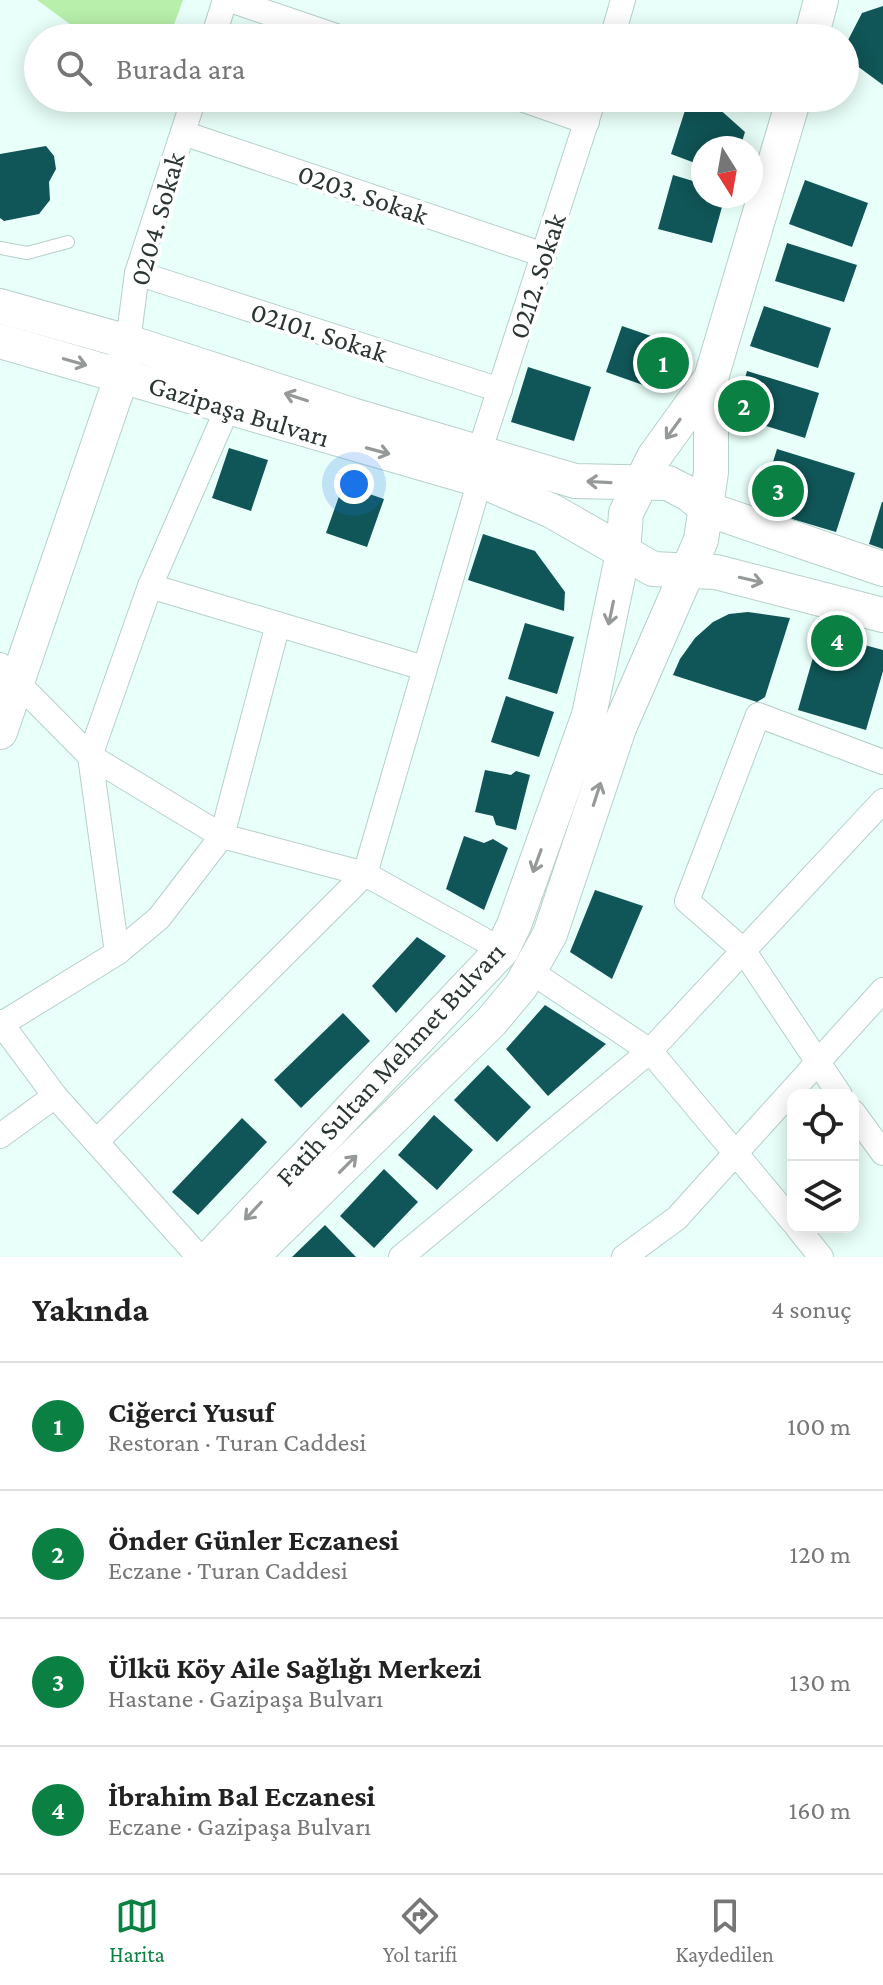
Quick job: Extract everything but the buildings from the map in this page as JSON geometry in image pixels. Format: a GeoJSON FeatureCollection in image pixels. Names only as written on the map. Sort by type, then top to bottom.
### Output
{"type":"FeatureCollection","features":[{"type":"Feature","properties":{"kind":"street"},"geometry":{"type":"LineString","coordinates":[[219,24],[228,0],[300,24]]}},
{"type":"Feature","properties":{"kind":"street"},"geometry":{"type":"LineString","coordinates":[[616,24],[623,0]]}},
{"type":"Feature","properties":{"kind":"street"},"geometry":{"type":"LineString","coordinates":[[815,24],[821,0]]}},
{"type":"Feature","properties":{"kind":"street","name":"0204. Sokak"},"geometry":{"type":"LineString","coordinates":[[128,342],[137,273],[190,112]]}},
{"type":"Feature","properties":{"kind":"street","name":"0212. Sokak"},"geometry":{"type":"LineString","coordinates":[[365,874],[500,390],[590,112]]}},
{"type":"Feature","properties":{"kind":"street"},"geometry":{"type":"LineString","coordinates":[[711,378],[790,112]]}},
{"type":"Feature","properties":{"kind":"street","name":"0203. Sokak"},"geometry":{"type":"LineString","coordinates":[[183,133],[544,255]]}},
{"type":"Feature","properties":{"kind":"street","name":"02101. Sokak"},"geometry":{"type":"LineString","coordinates":[[137,273],[500,390]]}},
{"type":"Feature","properties":{"kind":"street","name":"Gazipaşa Bulvarı"},"geometry":{"type":"LineString","coordinates":[[0,306],[128,342],[352,415],[480,467],[653,569],[716,572],[883,615]]}},
{"type":"Feature","properties":{"kind":"street","name":"Gazipaşa Bulvarı"},"geometry":{"type":"LineString","coordinates":[[0,341],[228,407],[480,467],[575,481],[668,483],[689,494],[707,509],[883,569]]}},
{"type":"Feature","properties":{"kind":"street"},"geometry":{"type":"LineString","coordinates":[[0,732],[8,673],[122,375],[128,342]]}},
{"type":"Feature","properties":{"kind":"street","name":"Fatih Sultan Mehmet Bulvarı"},"geometry":{"type":"LineString","coordinates":[[211,1257],[502,950],[514,925],[589,715],[623,553],[626,513],[654,457],[711,378]]}},
{"type":"Feature","properties":{"kind":"street","name":"Fatih Sultan Mehmet Bulvarı"},"geometry":{"type":"LineString","coordinates":[[251,1257],[491,1022],[521,986],[550,934],[619,728],[701,540],[711,472],[711,378]]}},
{"type":"Feature","properties":{"kind":"street"},"geometry":{"type":"LineString","coordinates":[[117,953],[90,756],[150,586],[228,407]]}},
{"type":"Feature","properties":{"kind":"street"},"geometry":{"type":"LineString","coordinates":[[150,586],[424,668]]}},
{"type":"Feature","properties":{"kind":"street"},"geometry":{"type":"LineString","coordinates":[[199,1257],[55,1096],[1,1023],[117,953],[159,918],[222,836],[278,624]]}},
{"type":"Feature","properties":{"kind":"street"},"geometry":{"type":"LineString","coordinates":[[8,673],[90,756],[222,836],[365,874],[502,950]]}},
{"type":"Feature","properties":{"kind":"street"},"geometry":{"type":"LineString","coordinates":[[836,1089],[743,950],[687,901],[758,715],[883,762]]}},
{"type":"Feature","properties":{"kind":"street"},"geometry":{"type":"LineString","coordinates":[[401,1257],[650,1051],[883,801]]}},
{"type":"Feature","properties":{"kind":"street"},"geometry":{"type":"LineString","coordinates":[[96,1142],[365,874]]}},
{"type":"Feature","properties":{"kind":"street"},"geometry":{"type":"LineString","coordinates":[[530,971],[650,1051],[787,1215]]}},
{"type":"Feature","properties":{"kind":"street"},"geometry":{"type":"LineString","coordinates":[[624,1257],[652,1249],[883,990]]}},
{"type":"Feature","properties":{"kind":"street"},"geometry":{"type":"LineString","coordinates":[[0,1136],[55,1096]]}},
{"type":"Feature","properties":{"kind":"street"},"geometry":{"type":"LineString","coordinates":[[859,1120],[883,1153]]}},
{"type":"Feature","properties":{"kind":"street"},"geometry":{"type":"LineString","coordinates":[[802,1233],[821,1257]]}},
{"type":"Feature","properties":{"kind":"lane"},"geometry":{"type":"LineString","coordinates":[[0,248],[27,253],[68,242]]}},
{"type":"Feature","properties":{"kind":"green space"},"geometry":{"type":"Polygon","coordinates":[[[37,0],[183,0],[174,24],[70,24],[37,0]]]}},
{"type":"Feature","properties":{"kind":"place","name":"Ciğerci Yusuf"},"geometry":{"type":"Point","coordinates":[663,363]}},
{"type":"Feature","properties":{"kind":"place","name":"Önder Günler Eczanesi"},"geometry":{"type":"Point","coordinates":[744,406]}},
{"type":"Feature","properties":{"kind":"place","name":"Ülkü Köy Aile Sağlığı Merkezi"},"geometry":{"type":"Point","coordinates":[778,491]}},
{"type":"Feature","properties":{"kind":"place","name":"İbrahim Bal Eczanesi"},"geometry":{"type":"Point","coordinates":[837,641]}}]}
